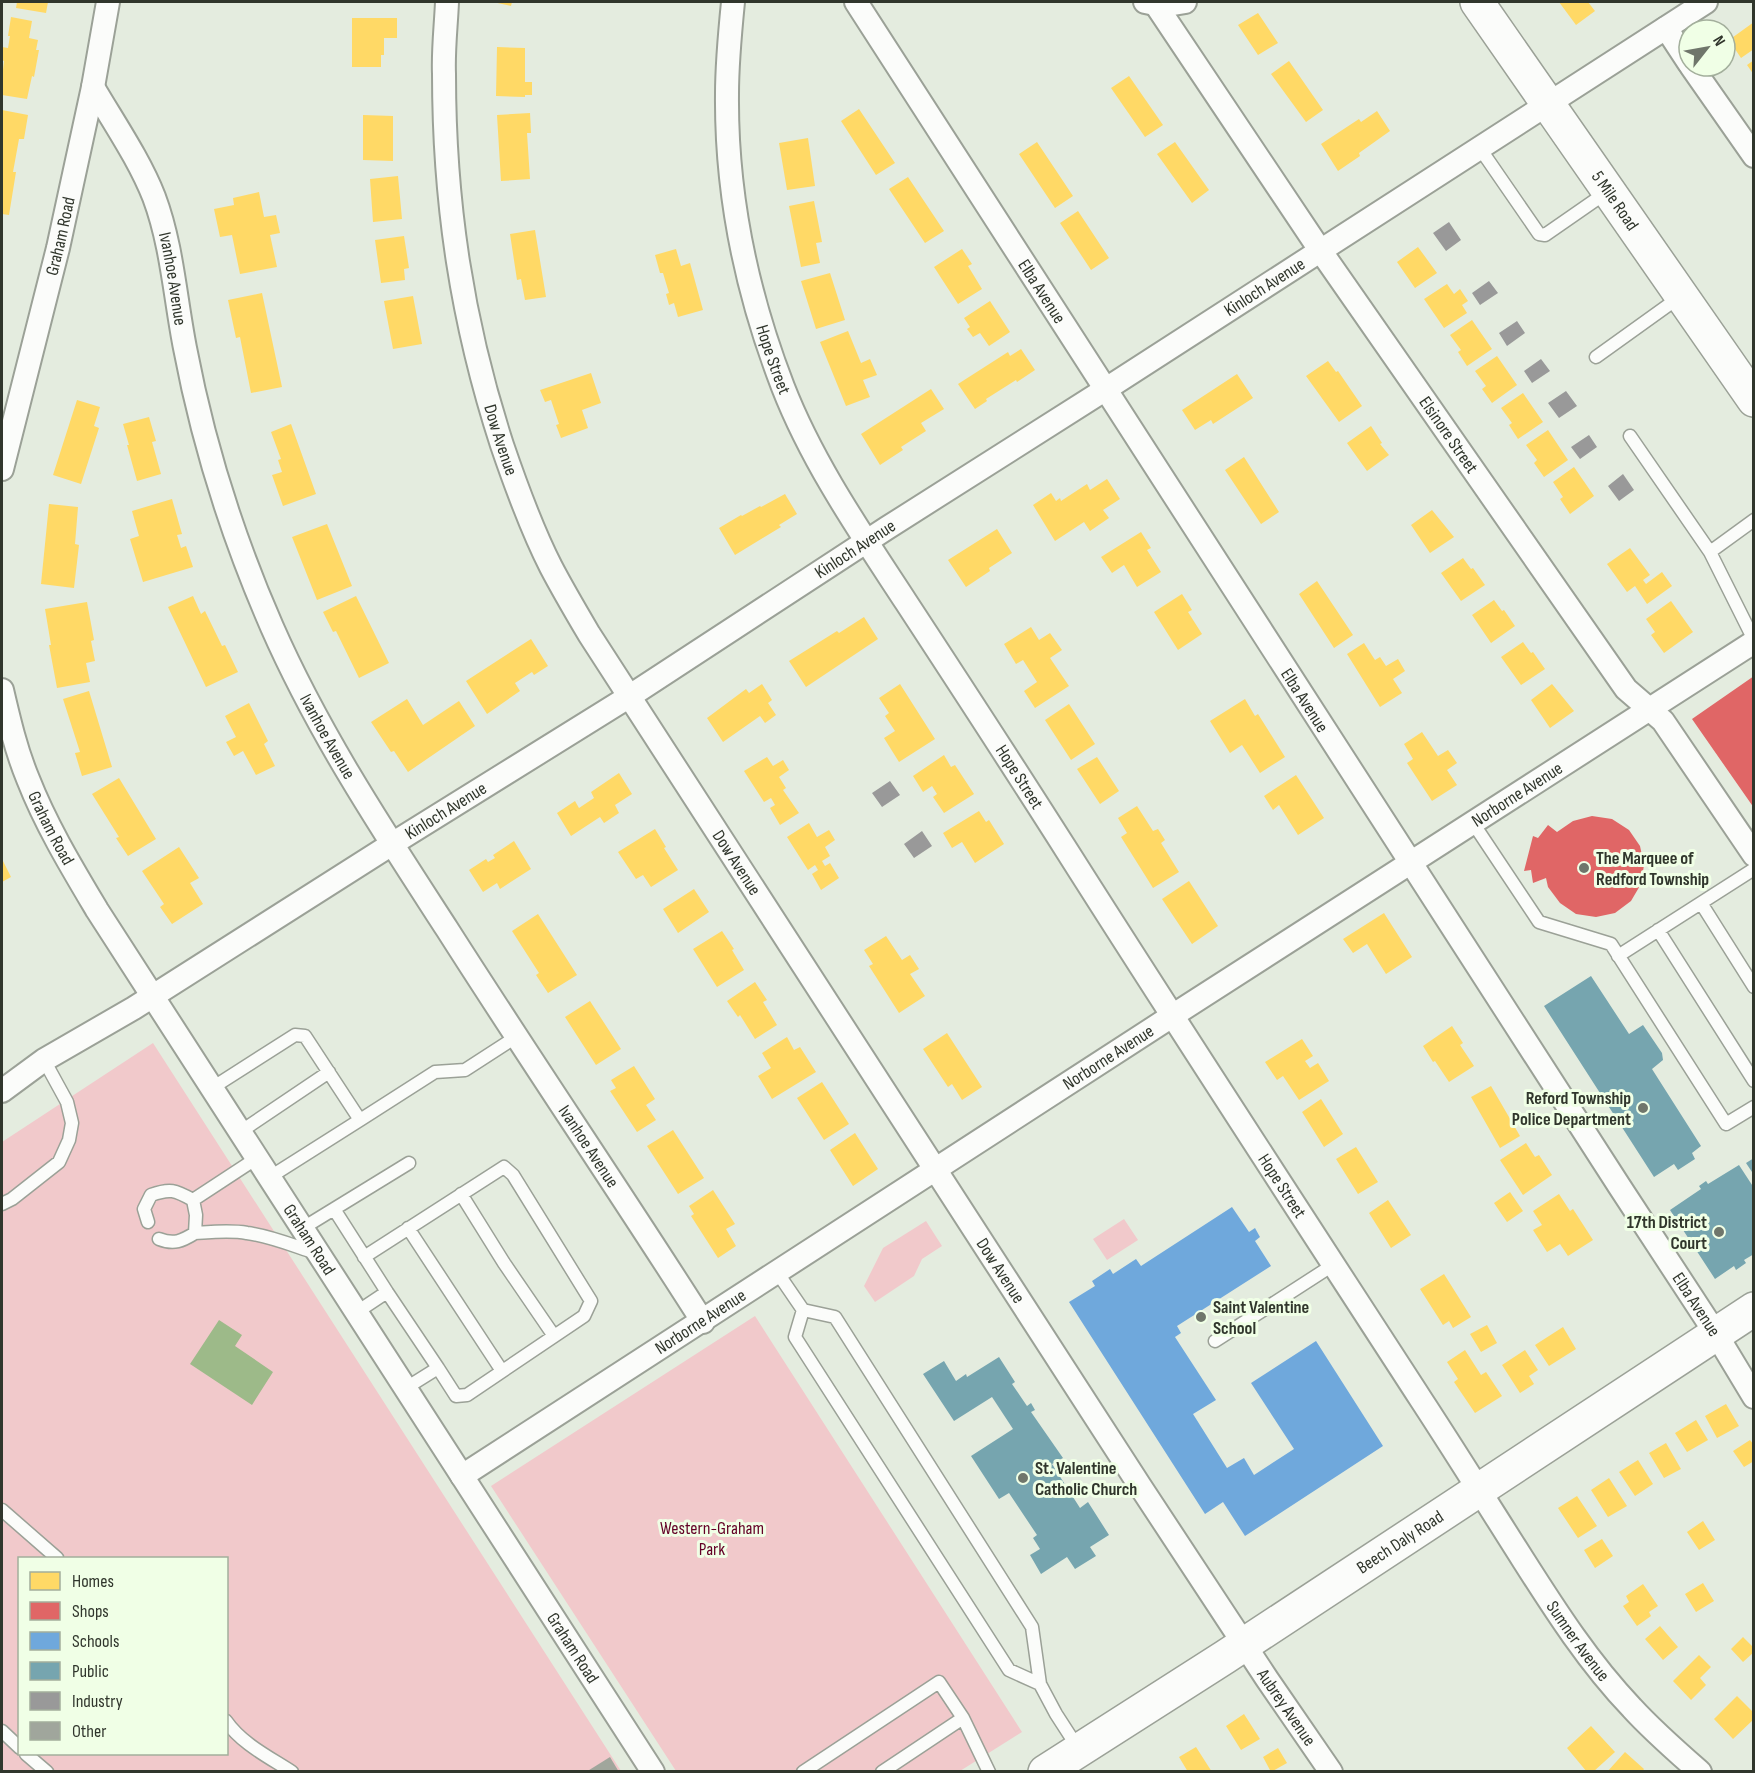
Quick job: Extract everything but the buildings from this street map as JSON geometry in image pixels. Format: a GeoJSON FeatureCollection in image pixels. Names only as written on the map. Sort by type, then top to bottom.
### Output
{"type":"FeatureCollection","features":[{"type":"Feature","properties":{"kind":"main road","name":"5 Mile Road"},"geometry":{"type":"LineString","coordinates":[[1477,2],[1754,400]]}},
{"type":"Feature","properties":{"kind":"main road","name":"Beech Daly Road"},"geometry":{"type":"LineString","coordinates":[[1045,1772],[1754,1310]]}},
{"type":"Feature","properties":{"kind":"street","name":"Graham Road"},"geometry":{"type":"LineString","coordinates":[[2,469],[57,248],[93,87],[108,2]]}},
{"type":"Feature","properties":{"kind":"street","name":"Dow Avenue"},"geometry":{"type":"LineString","coordinates":[[447,2],[443,72],[445,140],[448,192],[463,294],[477,360],[491,410],[529,519],[550,565],[568,598],[630,696],[1244,1644]]}},
{"type":"Feature","properties":{"kind":"street","name":"Hope Street"},"geometry":{"type":"LineString","coordinates":[[733,2],[727,96],[729,160],[738,228],[758,317],[785,393],[814,453],[866,542],[1479,1490]]}},
{"type":"Feature","properties":{"kind":"street","name":"Elba Avenue"},"geometry":{"type":"LineString","coordinates":[[856,2],[1409,864],[1716,1334],[1754,1397]]}},
{"type":"Feature","properties":{"kind":"street"},"geometry":{"type":"LineString","coordinates":[[1150,3],[1173,5],[1185,2]]}},
{"type":"Feature","properties":{"kind":"street","name":"Kinloch Avenue"},"geometry":{"type":"LineString","coordinates":[[2,1091],[44,1060],[152,996],[630,696],[1706,2]]}},
{"type":"Feature","properties":{"kind":"street","name":"Elsinore Street"},"geometry":{"type":"LineString","coordinates":[[1150,3],[1626,689],[1663,721],[1754,855]]}},
{"type":"Feature","properties":{"kind":"street"},"geometry":{"type":"LineString","coordinates":[[1666,28],[1677,44]]}},
{"type":"Feature","properties":{"kind":"street"},"geometry":{"type":"LineString","coordinates":[[1700,78],[1754,156]]}},
{"type":"Feature","properties":{"kind":"street","name":"Ivanhoe Avenue"},"geometry":{"type":"LineString","coordinates":[[93,87],[143,174],[164,226],[199,414],[222,493],[246,562],[272,626],[305,696],[335,751],[392,844],[702,1322]]}},
{"type":"Feature","properties":{"kind":"street","name":"Norborne Avenue"},"geometry":{"type":"LineString","coordinates":[[462,1476],[1754,641]]}},
{"type":"Feature","properties":{"kind":"street","name":"Graham Road"},"geometry":{"type":"LineString","coordinates":[[2,690],[10,728],[45,817],[97,910],[653,1772]]}},
{"type":"Feature","properties":{"kind":"street","name":"Sumner Avenue"},"geometry":{"type":"LineString","coordinates":[[1479,1490],[1557,1613],[1592,1660],[1630,1706],[1700,1772]]}},
{"type":"Feature","properties":{"kind":"street","name":"Aubrey Avenue"},"geometry":{"type":"LineString","coordinates":[[1244,1644],[1331,1772]]}},
{"type":"Feature","properties":{"kind":"lane"},"geometry":{"type":"LineString","coordinates":[[1479,147],[1539,234],[1545,235],[1608,191]]}},
{"type":"Feature","properties":{"kind":"lane"},"geometry":{"type":"LineString","coordinates":[[1596,357],[1681,296]]}},
{"type":"Feature","properties":{"kind":"lane"},"geometry":{"type":"LineString","coordinates":[[1630,436],[1710,552],[1754,641]]}},
{"type":"Feature","properties":{"kind":"lane"},"geometry":{"type":"LineString","coordinates":[[1710,552],[1754,520]]}},
{"type":"Feature","properties":{"kind":"lane"},"geometry":{"type":"LineString","coordinates":[[1473,823],[1539,922],[1611,944],[1726,1124],[1754,1107]]}},
{"type":"Feature","properties":{"kind":"lane"},"geometry":{"type":"LineString","coordinates":[[1618,956],[1754,869]]}},
{"type":"Feature","properties":{"kind":"lane"},"geometry":{"type":"LineString","coordinates":[[1701,903],[1754,987]]}},
{"type":"Feature","properties":{"kind":"lane"},"geometry":{"type":"LineString","coordinates":[[1658,930],[1754,1081]]}},
{"type":"Feature","properties":{"kind":"lane"},"geometry":{"type":"LineString","coordinates":[[212,1089],[295,1035],[305,1036],[360,1120]]}},
{"type":"Feature","properties":{"kind":"lane"},"geometry":{"type":"LineString","coordinates":[[270,1177],[435,1072],[465,1070],[516,1036]]}},
{"type":"Feature","properties":{"kind":"lane"},"geometry":{"type":"LineString","coordinates":[[2,1204],[12,1199],[59,1162],[69,1140],[72,1123],[67,1102],[44,1060]]}},
{"type":"Feature","properties":{"kind":"lane"},"geometry":{"type":"LineString","coordinates":[[240,1132],[329,1072]]}},
{"type":"Feature","properties":{"kind":"lane"},"geometry":{"type":"LineString","coordinates":[[193,1200],[257,1158]]}},
{"type":"Feature","properties":{"kind":"lane"},"geometry":{"type":"LineString","coordinates":[[303,1228],[409,1163]]}},
{"type":"Feature","properties":{"kind":"lane"},"geometry":{"type":"LineString","coordinates":[[334,1209],[364,1257],[456,1396],[467,1395],[584,1316],[591,1301],[513,1175],[504,1167],[364,1257]]}},
{"type":"Feature","properties":{"kind":"lane"},"geometry":{"type":"LineString","coordinates":[[148,1222],[144,1209],[151,1195],[165,1190],[180,1192],[193,1200],[196,1215],[195,1233]]}},
{"type":"Feature","properties":{"kind":"lane"},"geometry":{"type":"LineString","coordinates":[[461,1194],[504,1263],[554,1336]]}},
{"type":"Feature","properties":{"kind":"lane"},"geometry":{"type":"LineString","coordinates":[[408,1228],[502,1371]]}},
{"type":"Feature","properties":{"kind":"lane"},"geometry":{"type":"LineString","coordinates":[[159,1239],[166,1242],[178,1242],[195,1233],[247,1232],[319,1254]]}},
{"type":"Feature","properties":{"kind":"lane"},"geometry":{"type":"LineString","coordinates":[[1215,1341],[1333,1265]]}},
{"type":"Feature","properties":{"kind":"lane"},"geometry":{"type":"LineString","coordinates":[[777,1272],[803,1310],[835,1317],[1032,1627],[1040,1684],[1079,1749]]}},
{"type":"Feature","properties":{"kind":"lane"},"geometry":{"type":"LineString","coordinates":[[357,1312],[387,1292]]}},
{"type":"Feature","properties":{"kind":"lane"},"geometry":{"type":"LineString","coordinates":[[803,1310],[795,1337],[1009,1670],[1040,1684]]}},
{"type":"Feature","properties":{"kind":"lane"},"geometry":{"type":"LineString","coordinates":[[406,1388],[438,1368]]}},
{"type":"Feature","properties":{"kind":"lane"},"geometry":{"type":"LineString","coordinates":[[2,1510],[56,1557]]}},
{"type":"Feature","properties":{"kind":"lane"},"geometry":{"type":"LineString","coordinates":[[802,1772],[939,1682],[963,1718],[989,1772]]}},
{"type":"Feature","properties":{"kind":"lane"},"geometry":{"type":"LineString","coordinates":[[882,1772],[963,1718]]}},
{"type":"Feature","properties":{"kind":"lane"},"geometry":{"type":"LineString","coordinates":[[228,1724],[248,1743],[292,1772]]}},
{"type":"Feature","properties":{"kind":"lane"},"geometry":{"type":"LineString","coordinates":[[2,1731],[18,1746]]}},
{"type":"Feature","properties":{"kind":"lane"},"geometry":{"type":"LineString","coordinates":[[27,1755],[47,1772]]}},
{"type":"Feature","properties":{"kind":"green space"},"geometry":{"type":"Polygon","coordinates":[[[153,1043],[621,1771],[2,1772],[2,1142],[153,1043]]]}},
{"type":"Feature","properties":{"kind":"green space"},"geometry":{"type":"Polygon","coordinates":[[[1124,1219],[1138,1240],[1107,1260],[1093,1239],[1124,1219]]]}},
{"type":"Feature","properties":{"kind":"green space"},"geometry":{"type":"Polygon","coordinates":[[[926,1221],[942,1246],[922,1259],[914,1276],[875,1302],[864,1286],[883,1248],[926,1221]]]}},
{"type":"Feature","properties":{"kind":"green space","name":"Western-Graham Park"},"geometry":{"type":"Polygon","coordinates":[[[755,1316],[1022,1732],[960,1771],[676,1771],[491,1486],[755,1316]]]}},
{"type":"Feature","properties":{"kind":"shaded area"},"geometry":{"type":"Polygon","coordinates":[[[219,1320],[242,1335],[235,1346],[273,1372],[252,1405],[190,1364],[219,1320]]]}},
{"type":"Feature","properties":{"kind":"place","name":"The Marquee of Redford Township"},"geometry":{"type":"Point","coordinates":[1584,868]}},
{"type":"Feature","properties":{"kind":"place","name":"Reford Township Police Department"},"geometry":{"type":"Point","coordinates":[1643,1108]}},
{"type":"Feature","properties":{"kind":"place","name":"17th District Court"},"geometry":{"type":"Point","coordinates":[1719,1232]}},
{"type":"Feature","properties":{"kind":"place","name":"Saint Valentine School"},"geometry":{"type":"Point","coordinates":[1201,1317]}},
{"type":"Feature","properties":{"kind":"place","name":"St. Valentine Catholic Church"},"geometry":{"type":"Point","coordinates":[1023,1478]}}]}
